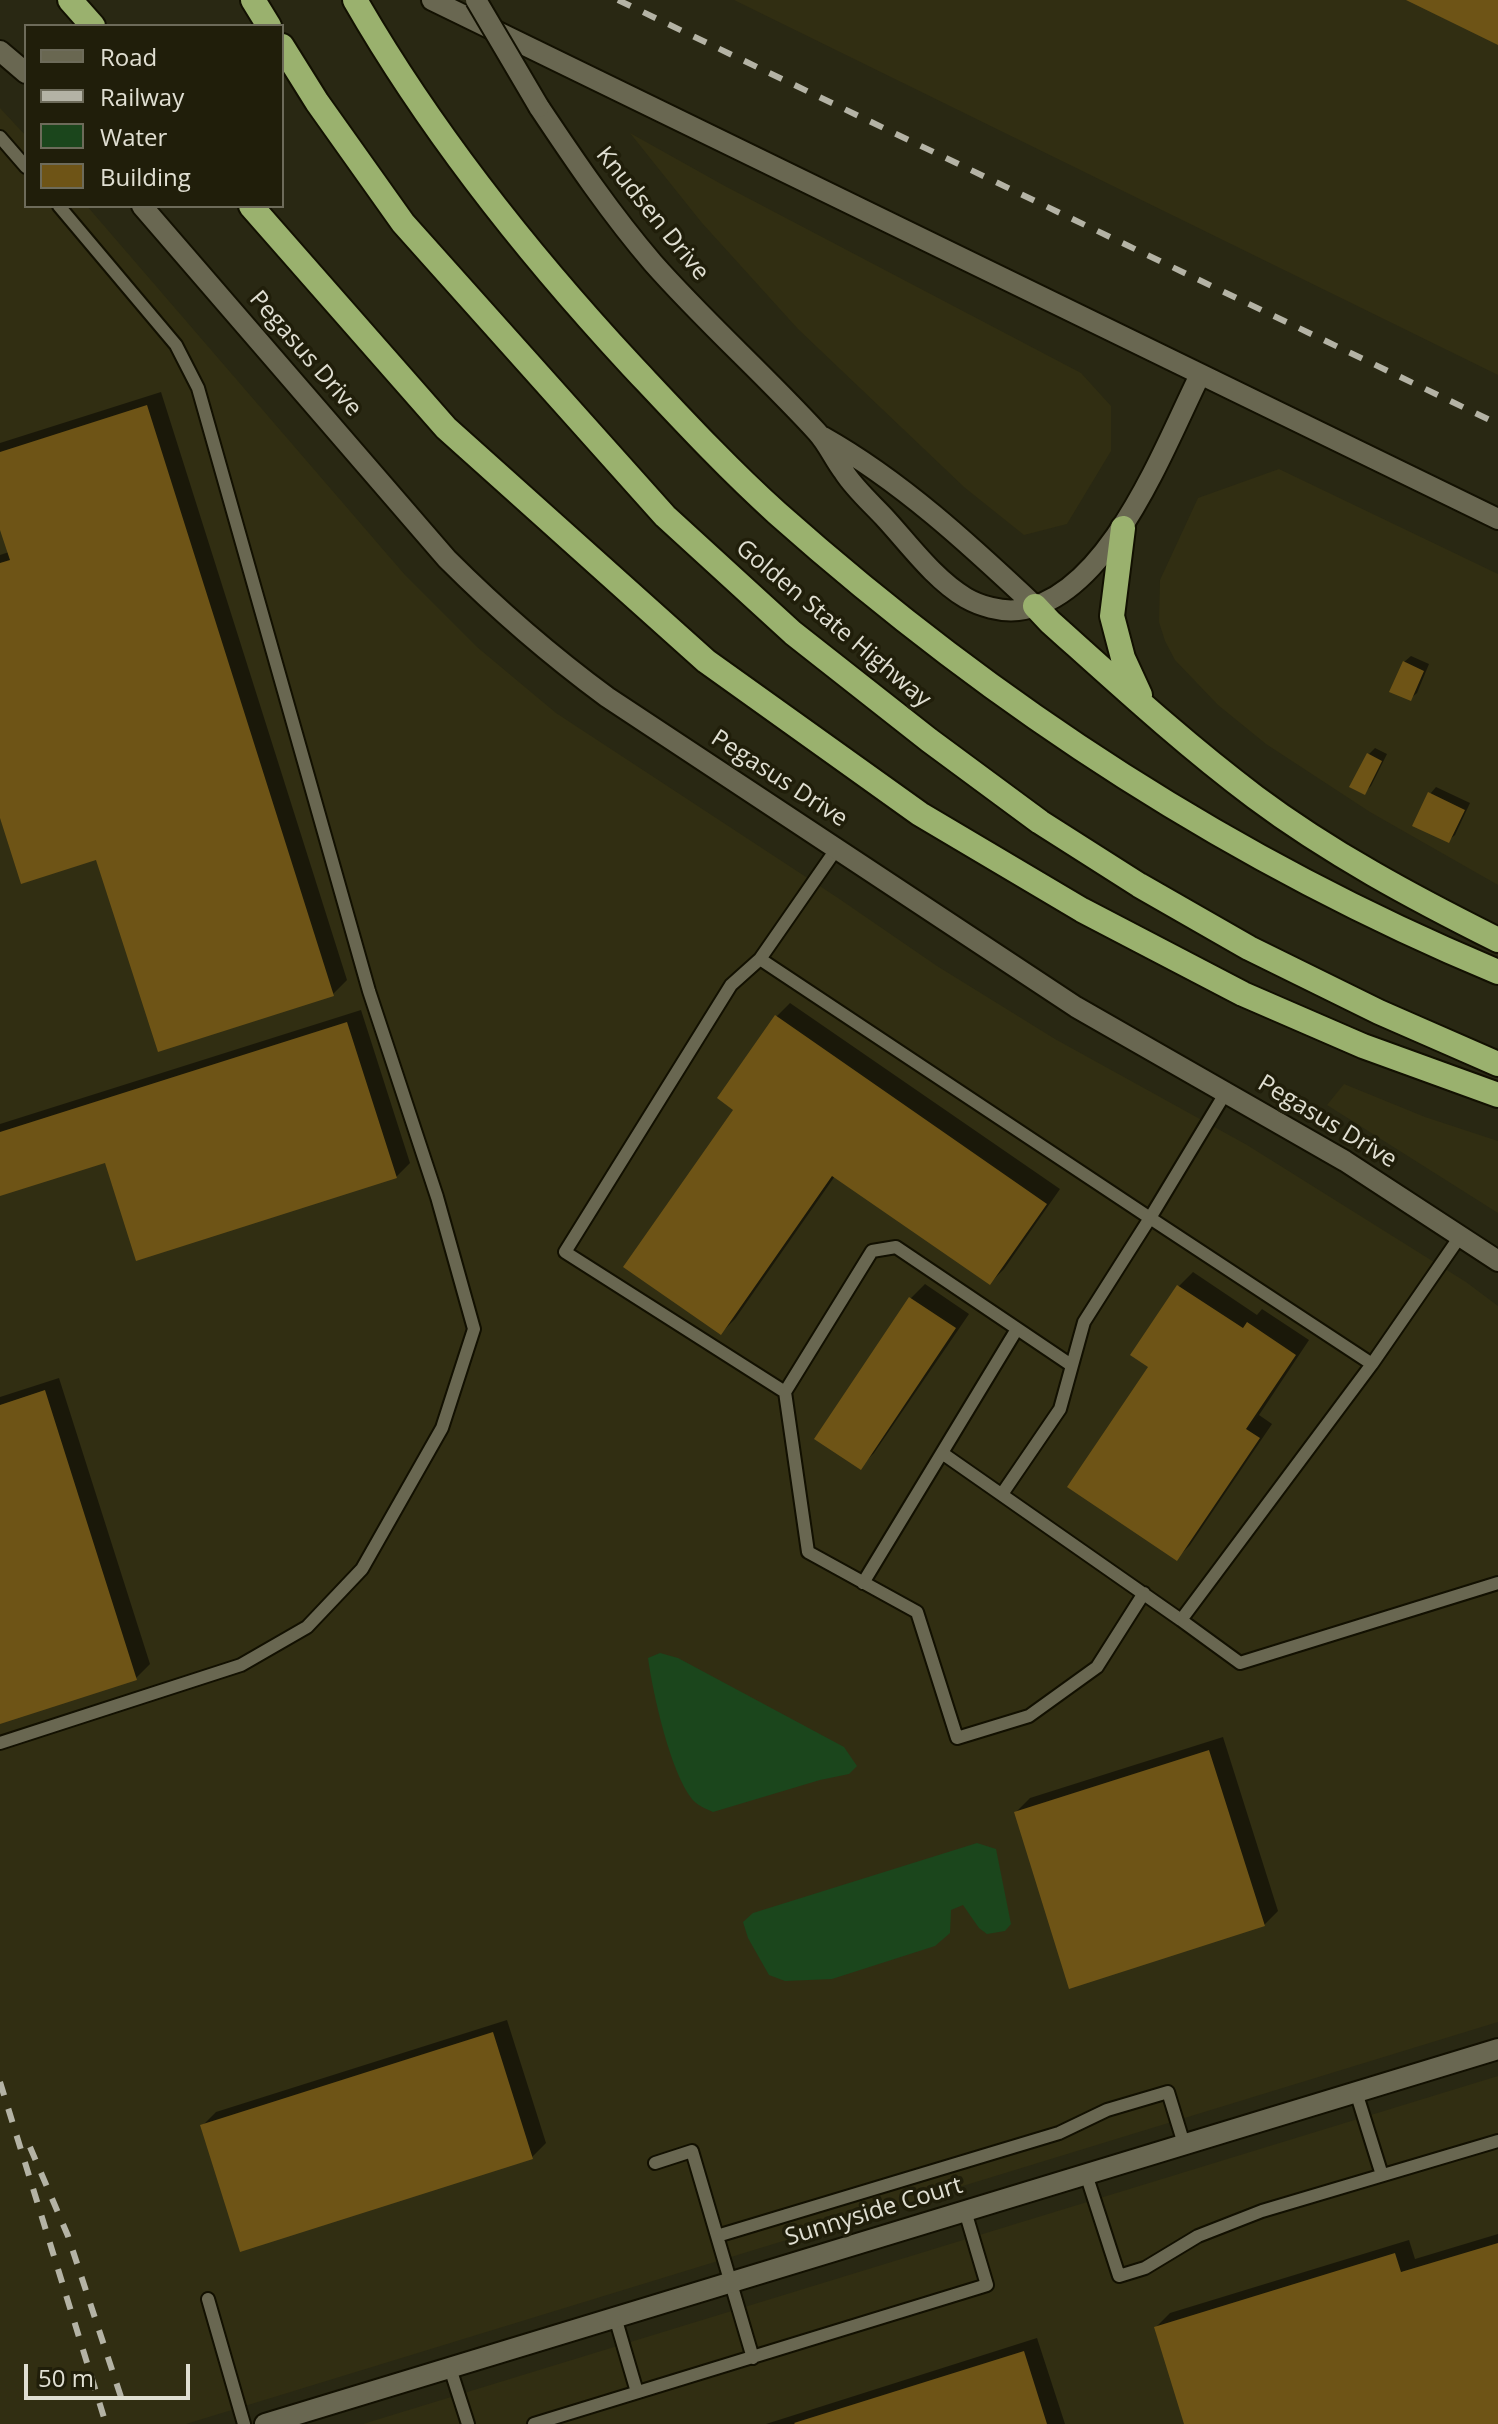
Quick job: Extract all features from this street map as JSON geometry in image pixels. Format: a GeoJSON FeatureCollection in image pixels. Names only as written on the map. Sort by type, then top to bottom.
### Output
{"type":"FeatureCollection","features":[{"type":"Feature","properties":{"kind":"highway"},"geometry":{"type":"LineString","coordinates":[[253,0],[268,24]]}},
{"type":"Feature","properties":{"kind":"highway","name":"Golden State Highway"},"geometry":{"type":"LineString","coordinates":[[355,0],[370,27],[487,196],[583,312],[690,427],[775,511],[926,639],[1119,775],[1265,861],[1415,937],[1498,972]]}},
{"type":"Feature","properties":{"kind":"highway"},"geometry":{"type":"LineString","coordinates":[[73,2],[91,24]]}},
{"type":"Feature","properties":{"kind":"highway","name":"Golden State Highway"},"geometry":{"type":"LineString","coordinates":[[284,49],[317,102],[403,223],[665,516],[793,633],[1027,813],[1139,885],[1249,948],[1379,1012],[1498,1064]]}},
{"type":"Feature","properties":{"kind":"highway"},"geometry":{"type":"LineString","coordinates":[[253,208],[446,428],[706,661],[920,814],[1082,910],[1243,994],[1363,1046],[1498,1095]]}},
{"type":"Feature","properties":{"kind":"highway"},"geometry":{"type":"LineString","coordinates":[[1123,528],[1112,616],[1123,658],[1146,708]]}},
{"type":"Feature","properties":{"kind":"highway"},"geometry":{"type":"LineString","coordinates":[[1035,606],[1146,708],[1221,771],[1290,820],[1427,905],[1498,940]]}},
{"type":"Feature","properties":{"kind":"street"},"geometry":{"type":"LineString","coordinates":[[432,0],[1498,519]]}},
{"type":"Feature","properties":{"kind":"street","name":"Knudsen Drive"},"geometry":{"type":"LineString","coordinates":[[476,0],[539,107],[578,165],[651,260],[819,435],[845,475],[956,591],[987,607],[1016,610],[1035,606],[1062,592],[1083,576],[1123,528],[1200,375]]}},
{"type":"Feature","properties":{"kind":"street"},"geometry":{"type":"LineString","coordinates":[[0,51],[24,71]]}},
{"type":"Feature","properties":{"kind":"street","name":"Pegasus Drive"},"geometry":{"type":"LineString","coordinates":[[144,208],[447,559],[497,609],[550,655],[607,697],[1076,1007],[1345,1161],[1498,1261]]}},
{"type":"Feature","properties":{"kind":"street","name":"Knudsen Drive"},"geometry":{"type":"LineString","coordinates":[[819,435],[863,460],[898,487],[1035,606]]}},
{"type":"Feature","properties":{"kind":"street","name":"Sunnyside Court"},"geometry":{"type":"LineString","coordinates":[[265,2424],[1498,2049]]}},
{"type":"Feature","properties":{"kind":"lane"},"geometry":{"type":"LineString","coordinates":[[0,137],[24,165]]}},
{"type":"Feature","properties":{"kind":"lane"},"geometry":{"type":"LineString","coordinates":[[0,1743],[241,1665],[307,1627],[362,1569],[442,1428],[474,1329],[437,1197],[369,991],[198,388],[176,345],[61,208]]}},
{"type":"Feature","properties":{"kind":"lane"},"geometry":{"type":"LineString","coordinates":[[785,1392],[565,1252],[731,985],[760,959],[837,848]]}},
{"type":"Feature","properties":{"kind":"lane"},"geometry":{"type":"LineString","coordinates":[[760,959],[1372,1364]]}},
{"type":"Feature","properties":{"kind":"lane"},"geometry":{"type":"LineString","coordinates":[[1002,1494],[1060,1409],[1084,1322],[1226,1092]]}},
{"type":"Feature","properties":{"kind":"lane"},"geometry":{"type":"LineString","coordinates":[[1181,1620],[1372,1364],[1461,1235]]}},
{"type":"Feature","properties":{"kind":"lane"},"geometry":{"type":"LineString","coordinates":[[1071,1365],[896,1247],[872,1251],[785,1392],[808,1552],[917,1612],[957,1738],[1029,1716],[1097,1667],[1144,1593]]}},
{"type":"Feature","properties":{"kind":"lane"},"geometry":{"type":"LineString","coordinates":[[863,1583],[1017,1329]]}},
{"type":"Feature","properties":{"kind":"lane"},"geometry":{"type":"LineString","coordinates":[[942,1453],[1240,1663],[1498,1583]]}},
{"type":"Feature","properties":{"kind":"lane"},"geometry":{"type":"LineString","coordinates":[[717,2236],[1059,2133],[1107,2110],[1168,2092],[1184,2144]]}},
{"type":"Feature","properties":{"kind":"lane"},"geometry":{"type":"LineString","coordinates":[[1356,2092],[1382,2175]]}},
{"type":"Feature","properties":{"kind":"lane"},"geometry":{"type":"LineString","coordinates":[[1086,2174],[1119,2276],[1145,2268],[1198,2236],[1262,2211],[1498,2141]]}},
{"type":"Feature","properties":{"kind":"lane"},"geometry":{"type":"LineString","coordinates":[[655,2163],[692,2151],[753,2358]]}},
{"type":"Feature","properties":{"kind":"lane"},"geometry":{"type":"LineString","coordinates":[[534,2424],[987,2285],[965,2211]]}},
{"type":"Feature","properties":{"kind":"lane"},"geometry":{"type":"LineString","coordinates":[[208,2299],[244,2424]]}},
{"type":"Feature","properties":{"kind":"lane"},"geometry":{"type":"LineString","coordinates":[[615,2317],[637,2392]]}},
{"type":"Feature","properties":{"kind":"lane"},"geometry":{"type":"LineString","coordinates":[[450,2368],[468,2424]]}},
{"type":"Feature","properties":{"kind":"shaded area"},"geometry":{"type":"Polygon","coordinates":[[[734,0],[1498,0],[1498,375],[734,0]]]}},
{"type":"Feature","properties":{"kind":"shaded area"},"geometry":{"type":"Polygon","coordinates":[[[0,108],[24,134],[24,208],[89,208],[405,575],[477,647],[556,713],[937,966],[1055,1039],[1247,1145],[1466,1282],[1498,1306],[1498,2022],[186,2424],[0,2424],[0,108]]]}},
{"type":"Feature","properties":{"kind":"shaded area"},"geometry":{"type":"Polygon","coordinates":[[[630,133],[1081,373],[1111,406],[1111,451],[1067,524],[1024,535],[964,487],[798,329],[702,223],[630,133]]]}},
{"type":"Feature","properties":{"kind":"shaded area"},"geometry":{"type":"Polygon","coordinates":[[[1279,469],[1498,574],[1498,885],[1370,812],[1266,744],[1218,705],[1175,660],[1159,622],[1160,580],[1198,498],[1279,469]]]}},
{"type":"Feature","properties":{"kind":"shaded area"},"geometry":{"type":"Polygon","coordinates":[[[1344,1084],[1425,1117],[1498,1141],[1498,1213],[1327,1105],[1344,1084]]]}},
{"type":"Feature","properties":{"kind":"shaded area"},"geometry":{"type":"Polygon","coordinates":[[[1498,2076],[1498,2424],[363,2424],[1498,2076]]]}},
{"type":"Feature","properties":{"kind":"water"},"geometry":{"type":"Polygon","coordinates":[[[660,1653],[678,1658],[844,1747],[857,1766],[849,1774],[713,1812],[702,1807],[684,1786],[664,1732],[648,1658],[660,1653]]]}},
{"type":"Feature","properties":{"kind":"water"},"geometry":{"type":"Polygon","coordinates":[[[977,1843],[996,1849],[1011,1924],[1005,1931],[987,1934],[963,1905],[951,1910],[950,1933],[935,1946],[832,1979],[785,1981],[769,1975],[748,1938],[743,1922],[753,1913],[977,1843]]]}},
{"type":"Feature","properties":{"kind":"building"},"geometry":{"type":"Polygon","coordinates":[[[1406,0],[1498,0],[1498,45],[1406,0]]]}},
{"type":"Feature","properties":{"kind":"building"},"geometry":{"type":"Polygon","coordinates":[[[147,405],[334,996],[158,1052],[96,860],[21,884],[0,818],[0,563],[10,560],[0,530],[0,452],[147,405]]]}},
{"type":"Feature","properties":{"kind":"building"},"geometry":{"type":"Polygon","coordinates":[[[1403,661],[1424,671],[1411,701],[1389,692],[1403,661]]]}},
{"type":"Feature","properties":{"kind":"building"},"geometry":{"type":"Polygon","coordinates":[[[1367,753],[1382,761],[1365,795],[1349,787],[1367,753]]]}},
{"type":"Feature","properties":{"kind":"building"},"geometry":{"type":"Polygon","coordinates":[[[1428,792],[1465,810],[1449,843],[1412,826],[1428,792]]]}},
{"type":"Feature","properties":{"kind":"building"},"geometry":{"type":"Polygon","coordinates":[[[775,1015],[1047,1204],[990,1285],[832,1176],[721,1335],[623,1267],[733,1110],[717,1098],[775,1015]]]}},
{"type":"Feature","properties":{"kind":"building"},"geometry":{"type":"Polygon","coordinates":[[[347,1022],[397,1178],[136,1261],[105,1163],[0,1196],[0,1132],[347,1022]]]}},
{"type":"Feature","properties":{"kind":"building"},"geometry":{"type":"Polygon","coordinates":[[[1177,1285],[1243,1328],[1247,1322],[1296,1355],[1246,1429],[1260,1438],[1177,1561],[1067,1487],[1148,1367],[1130,1355],[1177,1285]]]}},
{"type":"Feature","properties":{"kind":"building"},"geometry":{"type":"Polygon","coordinates":[[[909,1297],[956,1328],[861,1470],[814,1439],[909,1297]]]}},
{"type":"Feature","properties":{"kind":"building"},"geometry":{"type":"Polygon","coordinates":[[[45,1390],[137,1680],[0,1724],[0,1405],[45,1390]]]}},
{"type":"Feature","properties":{"kind":"building"},"geometry":{"type":"Polygon","coordinates":[[[1209,1750],[1265,1926],[1069,1989],[1014,1812],[1209,1750]]]}},
{"type":"Feature","properties":{"kind":"building"},"geometry":{"type":"Polygon","coordinates":[[[493,2032],[533,2159],[240,2252],[200,2125],[493,2032]]]}},
{"type":"Feature","properties":{"kind":"building"},"geometry":{"type":"Polygon","coordinates":[[[1498,2243],[1498,2424],[1184,2424],[1154,2327],[1395,2253],[1401,2272],[1498,2243]]]}},
{"type":"Feature","properties":{"kind":"building"},"geometry":{"type":"Polygon","coordinates":[[[1024,2351],[1047,2424],[794,2423],[1024,2351]]]}},
{"type":"Feature","properties":{"kind":"railway"},"geometry":{"type":"LineString","coordinates":[[618,0],[1498,424]]}},
{"type":"Feature","properties":{"kind":"railway"},"geometry":{"type":"LineString","coordinates":[[0,2082],[106,2424]]}},
{"type":"Feature","properties":{"kind":"railway"},"geometry":{"type":"LineString","coordinates":[[30,2147],[68,2236],[121,2397]]}}]}
